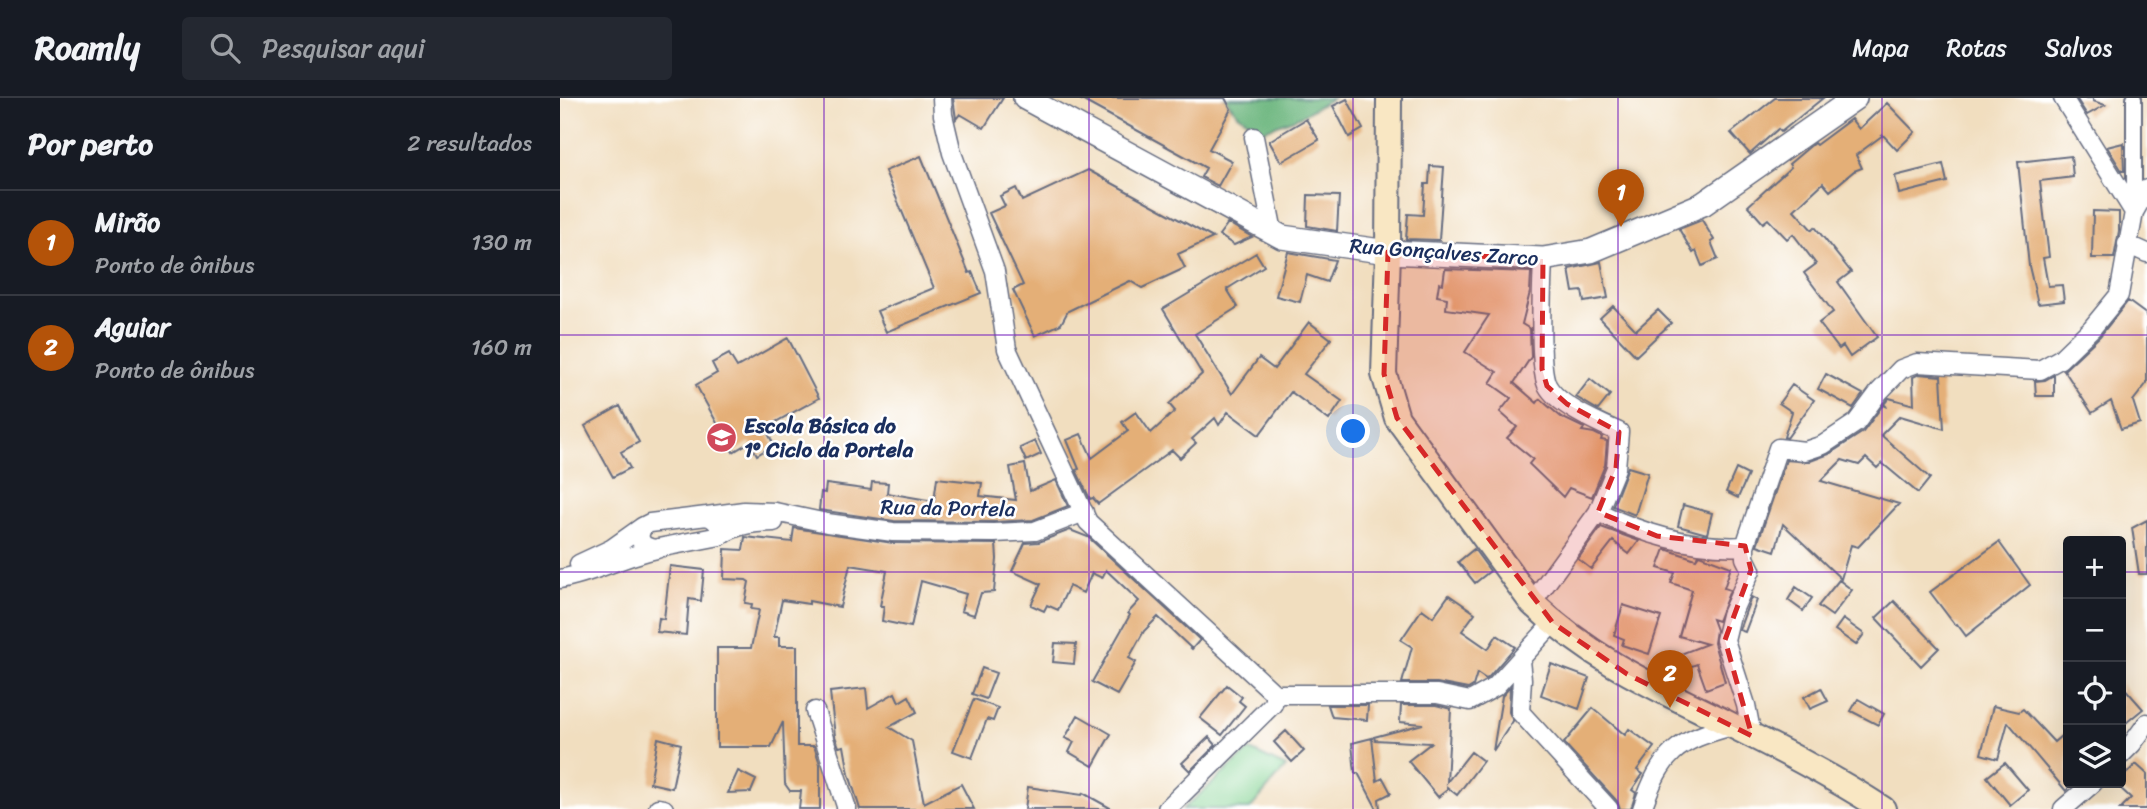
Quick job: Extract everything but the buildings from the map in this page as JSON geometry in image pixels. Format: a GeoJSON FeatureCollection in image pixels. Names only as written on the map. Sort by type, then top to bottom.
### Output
{"type":"FeatureCollection","features":[{"type":"Feature","properties":{"kind":"main road"},"geometry":{"type":"LineString","coordinates":[[1389,98],[1384,373],[1397,418],[1532,603],[1553,622],[1599,657],[1627,674],[1742,731],[1883,809]]}},
{"type":"Feature","properties":{"kind":"street"},"geometry":{"type":"LineString","coordinates":[[942,98],[952,153],[995,271],[1007,349],[1088,522],[1275,694],[1437,694],[1470,701],[1495,687],[1553,622]]}},
{"type":"Feature","properties":{"kind":"street","name":"Rua Gonçalves Zarco"},"geometry":{"type":"LineString","coordinates":[[1026,98],[1282,237],[1388,252],[1543,259],[1591,251],[1703,204],[1855,98]]}},
{"type":"Feature","properties":{"kind":"street"},"geometry":{"type":"LineString","coordinates":[[2063,98],[2134,212]]}},
{"type":"Feature","properties":{"kind":"street"},"geometry":{"type":"LineString","coordinates":[[1642,809],[1662,764],[1676,748],[1697,735],[1742,731],[1746,705],[1725,640],[1731,615],[1751,570],[1745,558],[1745,546],[1778,448],[1805,451],[1823,445],[1856,423],[1900,369],[1917,363],[2040,370],[2060,359],[2092,328],[2119,295],[2134,212],[2134,98]]}},
{"type":"Feature","properties":{"kind":"street"},"geometry":{"type":"LineString","coordinates":[[1254,137],[1273,232]]}},
{"type":"Feature","properties":{"kind":"street"},"geometry":{"type":"LineString","coordinates":[[2134,212],[2147,189]]}},
{"type":"Feature","properties":{"kind":"street"},"geometry":{"type":"LineString","coordinates":[[2127,244],[2147,253]]}},
{"type":"Feature","properties":{"kind":"street"},"geometry":{"type":"LineString","coordinates":[[1532,603],[1598,512],[1616,468],[1619,432],[1594,421],[1567,404],[1547,386],[1542,369],[1543,259]]}},
{"type":"Feature","properties":{"kind":"street","name":"Rua da Portela"},"geometry":{"type":"LineString","coordinates":[[560,568],[584,563],[650,523],[744,511],[775,512],[808,520],[893,532],[994,533],[1035,531],[1084,512]]}},
{"type":"Feature","properties":{"kind":"street"},"geometry":{"type":"LineString","coordinates":[[1598,512],[1657,536],[1730,547],[1745,546]]}},
{"type":"Feature","properties":{"kind":"street"},"geometry":{"type":"LineString","coordinates":[[707,516],[720,526],[720,536]]}},
{"type":"Feature","properties":{"kind":"street","name":"Rua da Portela"},"geometry":{"type":"LineString","coordinates":[[560,579],[580,575],[637,553],[720,536],[734,527],[751,523],[808,520]]}},
{"type":"Feature","properties":{"kind":"street"},"geometry":{"type":"LineString","coordinates":[[642,527],[639,537],[643,545],[653,549],[665,547]]}},
{"type":"Feature","properties":{"kind":"street"},"geometry":{"type":"LineString","coordinates":[[1520,661],[1520,712],[1609,809]]}},
{"type":"Feature","properties":{"kind":"street"},"geometry":{"type":"LineString","coordinates":[[1167,809],[1273,704],[1275,694]]}},
{"type":"Feature","properties":{"kind":"street"},"geometry":{"type":"LineString","coordinates":[[815,711],[847,809]]}},
{"type":"Feature","properties":{"kind":"street"},"geometry":{"type":"LineString","coordinates":[[2126,749],[2147,723]]}},
{"type":"Feature","properties":{"kind":"street"},"geometry":{"type":"LineString","coordinates":[[2063,809],[2087,788]]}},
{"type":"Feature","properties":{"kind":"highlighted area"},"geometry":{"type":"Polygon","coordinates":[[[1388,252],[1543,259],[1542,369],[1547,386],[1567,404],[1619,432],[1616,468],[1598,512],[1657,536],[1745,546],[1751,570],[1725,640],[1752,736],[1627,674],[1553,623],[1397,418],[1384,374],[1388,252]]]}},
{"type":"Feature","properties":{"kind":"green space"},"geometry":{"type":"Polygon","coordinates":[[[1224,98],[1333,98],[1299,117],[1262,131],[1238,114],[1224,98]]]}},
{"type":"Feature","properties":{"kind":"green space"},"geometry":{"type":"Polygon","coordinates":[[[1250,750],[1286,767],[1250,809],[1183,809],[1250,750]]]}},
{"type":"Feature","properties":{"kind":"place","name":"Mirão"},"geometry":{"type":"Point","coordinates":[1621,227]}},
{"type":"Feature","properties":{"kind":"place","name":"Escola Básica do 1º Ciclo da Portela"},"geometry":{"type":"Point","coordinates":[721,438]}},
{"type":"Feature","properties":{"kind":"place","name":"Aguiar"},"geometry":{"type":"Point","coordinates":[1670,708]}}]}
